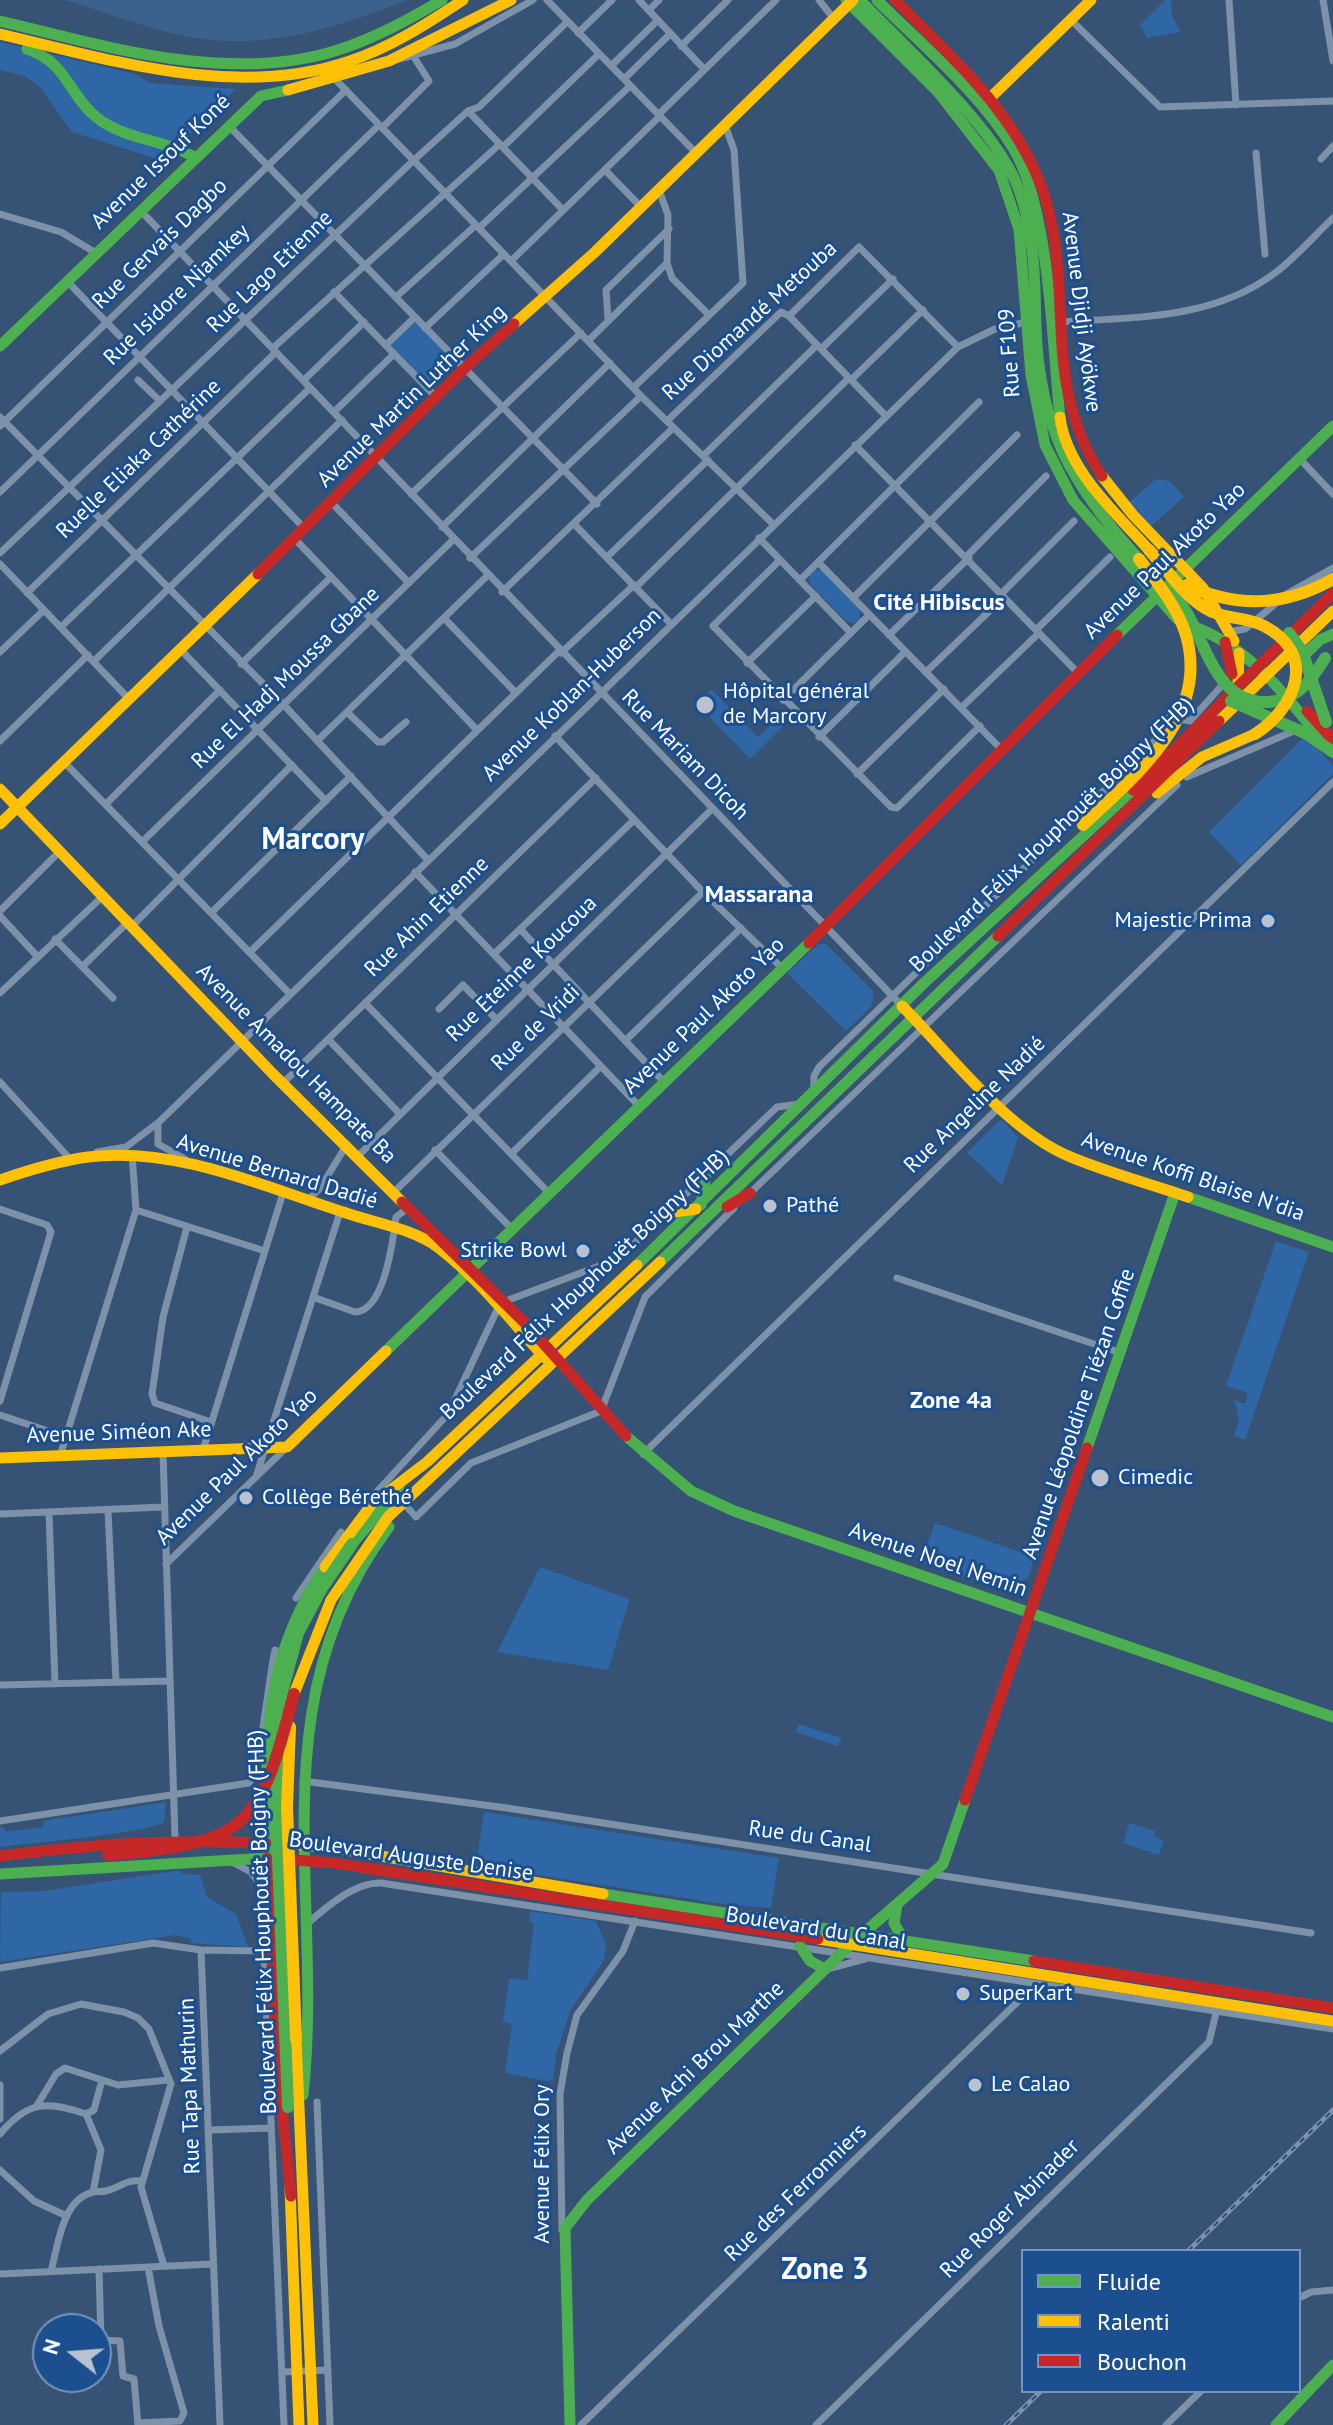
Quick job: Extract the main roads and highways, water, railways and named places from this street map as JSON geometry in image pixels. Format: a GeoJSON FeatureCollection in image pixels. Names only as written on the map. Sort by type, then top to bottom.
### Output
{"type":"FeatureCollection","features":[{"type":"Feature","properties":{"kind":"main road"},"geometry":{"type":"LineString","coordinates":[[0,21],[163,58],[219,64],[263,63],[311,57],[358,44],[399,26],[442,0]]}},
{"type":"Feature","properties":{"kind":"main road"},"geometry":{"type":"LineString","coordinates":[[0,37],[180,75],[264,78],[312,72],[384,48],[426,26],[463,0]]}},
{"type":"Feature","properties":{"kind":"main road","name":"Avenue Issouf Koné"},"geometry":{"type":"LineString","coordinates":[[0,346],[227,125],[261,96],[335,79],[389,61],[511,0]]}},
{"type":"Feature","properties":{"kind":"main road"},"geometry":{"type":"LineString","coordinates":[[877,0],[993,118],[1015,151],[1039,221],[1061,424],[1075,458],[1144,554],[1185,629],[1192,661],[1189,694],[1170,736],[1083,825],[1030,885]]}},
{"type":"Feature","properties":{"kind":"main road","name":"Avenue Djidji Ayökwe"},"geometry":{"type":"LineString","coordinates":[[895,0],[989,99],[1026,152],[1045,196],[1056,252],[1066,394],[1085,449],[1113,494],[1208,594],[1225,635],[1309,718]]}},
{"type":"Feature","properties":{"kind":"main road"},"geometry":{"type":"LineString","coordinates":[[989,99],[1091,0]]}},
{"type":"Feature","properties":{"kind":"main road"},"geometry":{"type":"LineString","coordinates":[[854,1],[982,127],[1010,169],[1024,205],[1032,241],[1043,386],[1051,428],[1065,463],[1087,500],[1186,598],[1218,615],[1268,627],[1285,642],[1297,667],[1293,699],[1273,725],[1202,757],[1101,837]]}},
{"type":"Feature","properties":{"kind":"main road","name":"Avenue Martin Luther King"},"geometry":{"type":"LineString","coordinates":[[0,824],[378,457],[465,368],[641,207],[854,1]]}},
{"type":"Feature","properties":{"kind":"main road","name":"Rue F109"},"geometry":{"type":"LineString","coordinates":[[854,1],[993,158],[1009,193],[1017,224],[1031,394],[1052,464],[1076,504],[1142,577],[1167,612],[1183,623],[1225,635]]}},
{"type":"Feature","properties":{"kind":"main road"},"geometry":{"type":"LineString","coordinates":[[0,37],[48,56],[66,72],[88,109],[101,122],[180,148],[194,157]]}},
{"type":"Feature","properties":{"kind":"main road","name":"Avenue Paul Akoto Yao"},"geometry":{"type":"LineString","coordinates":[[287,1447],[467,1270],[783,969],[1001,749],[1333,426]]}},
{"type":"Feature","properties":{"kind":"main road"},"geometry":{"type":"LineString","coordinates":[[1142,577],[1158,573],[1165,549]]}},
{"type":"Feature","properties":{"kind":"main road"},"geometry":{"type":"LineString","coordinates":[[1144,554],[1188,586],[1224,598],[1280,603],[1306,596],[1333,579]]}},
{"type":"Feature","properties":{"kind":"main road"},"geometry":{"type":"LineString","coordinates":[[1167,612],[1170,597],[1177,588],[1194,581]]}},
{"type":"Feature","properties":{"kind":"main road","name":"Boulevard Félix Houphouët Boigny (FHB)"},"geometry":{"type":"LineString","coordinates":[[299,2425],[276,1809],[277,1711],[298,1633],[322,1588],[352,1544],[427,1462],[544,1350],[701,1211],[907,1011],[1030,885],[1129,794],[1236,677],[1262,671],[1273,651],[1333,593]]}},
{"type":"Feature","properties":{"kind":"main road"},"geometry":{"type":"LineString","coordinates":[[1186,598],[1218,678],[1233,693],[1251,701],[1282,700],[1296,694],[1313,679],[1333,641]]}},
{"type":"Feature","properties":{"kind":"main road"},"geometry":{"type":"LineString","coordinates":[[1186,598],[1259,613],[1289,633],[1302,651],[1329,727]]}},
{"type":"Feature","properties":{"kind":"main road"},"geometry":{"type":"LineString","coordinates":[[1186,598],[1199,660],[1206,675],[1224,696],[1252,712],[1307,734],[1333,754]]}},
{"type":"Feature","properties":{"kind":"main road","name":"Boulevard Félix Houphouët Boigny (FHB)"},"geometry":{"type":"LineString","coordinates":[[294,1694],[311,1637],[346,1573],[388,1517],[646,1273],[802,1104],[1101,837],[1262,671],[1333,611]]}},
{"type":"Feature","properties":{"kind":"main road"},"geometry":{"type":"LineString","coordinates":[[1262,671],[1294,664],[1320,640],[1333,634]]}},
{"type":"Feature","properties":{"kind":"main road"},"geometry":{"type":"LineString","coordinates":[[1225,635],[1236,677]]}},
{"type":"Feature","properties":{"kind":"main road"},"geometry":{"type":"LineString","coordinates":[[1236,677],[1240,651],[1254,654],[1273,651]]}},
{"type":"Feature","properties":{"kind":"main road"},"geometry":{"type":"LineString","coordinates":[[1309,718],[1333,754]]}},
{"type":"Feature","properties":{"kind":"main road"},"geometry":{"type":"LineString","coordinates":[[1309,718],[1333,740]]}},
{"type":"Feature","properties":{"kind":"main road","name":"Avenue Amadou Hampate Ba"},"geometry":{"type":"LineString","coordinates":[[0,789],[283,1083],[395,1191],[544,1350]]}},
{"type":"Feature","properties":{"kind":"main road","name":"Avenue Koffi Blaise N'dia"},"geometry":{"type":"LineString","coordinates":[[907,1011],[1034,1136],[1064,1154],[1333,1247]]}},
{"type":"Feature","properties":{"kind":"main road","name":"Avenue Bernard Dadié"},"geometry":{"type":"LineString","coordinates":[[0,1181],[84,1157],[132,1154],[191,1163],[397,1231],[437,1246],[444,1253]]}},
{"type":"Feature","properties":{"kind":"main road"},"geometry":{"type":"LineString","coordinates":[[701,1211],[706,1175]]}},
{"type":"Feature","properties":{"kind":"main road"},"geometry":{"type":"LineString","coordinates":[[667,1213],[701,1211],[750,1193]]}},
{"type":"Feature","properties":{"kind":"main road","name":"Avenue Léopoldine Tiézan Coffie"},"geometry":{"type":"LineString","coordinates":[[862,1934],[943,1864],[1032,1615],[1175,1193]]}},
{"type":"Feature","properties":{"kind":"main road","name":"Avenue Amadou Hampate Ba"},"geometry":{"type":"LineString","coordinates":[[444,1253],[467,1270]]}},
{"type":"Feature","properties":{"kind":"main road"},"geometry":{"type":"LineString","coordinates":[[646,1273],[670,1270]]}},
{"type":"Feature","properties":{"kind":"main road","name":"Avenue Noel Nemin"},"geometry":{"type":"LineString","coordinates":[[544,1350],[643,1454],[691,1491],[734,1511],[1333,1717]]}},
{"type":"Feature","properties":{"kind":"main road","name":"Avenue Siméon Ake"},"geometry":{"type":"LineString","coordinates":[[0,1458],[287,1447]]}},
{"type":"Feature","properties":{"kind":"main road","name":"Boulevard Félix Houphouët Boigny (FHB)"},"geometry":{"type":"LineString","coordinates":[[313,2425],[301,2119],[310,2032],[303,1781],[316,1683],[329,1634],[374,1547],[457,1454]]}},
{"type":"Feature","properties":{"kind":"main road","name":"Boulevard Félix Houphouët Boigny (FHB)"},"geometry":{"type":"LineString","coordinates":[[291,2196],[276,2048],[266,1843],[267,1734],[282,1647],[300,1604],[367,1506],[427,1462]]}},
{"type":"Feature","properties":{"kind":"main road"},"geometry":{"type":"LineString","coordinates":[[294,1694],[287,1807],[301,2119]]}},
{"type":"Feature","properties":{"kind":"main road","name":"Boulevard Auguste Denise"},"geometry":{"type":"LineString","coordinates":[[0,1874],[108,1855],[182,1850],[217,1840],[235,1829],[260,1803],[267,1789],[294,1694]]}},
{"type":"Feature","properties":{"kind":"main road","name":"Boulevard du Canal"},"geometry":{"type":"LineString","coordinates":[[0,1856],[107,1842],[175,1839],[303,1845],[1333,2008]]}},
{"type":"Feature","properties":{"kind":"main road","name":"Boulevard Auguste Denise"},"geometry":{"type":"LineString","coordinates":[[0,1874],[42,1874],[120,1864],[227,1859],[304,1860],[720,1922]]}},
{"type":"Feature","properties":{"kind":"main road"},"geometry":{"type":"LineString","coordinates":[[468,1883],[481,1897]]}},
{"type":"Feature","properties":{"kind":"main road"},"geometry":{"type":"LineString","coordinates":[[897,1905],[894,1923],[904,1941]]}},
{"type":"Feature","properties":{"kind":"main road","name":"Boulevard du Canal"},"geometry":{"type":"LineString","coordinates":[[720,1922],[846,1948],[1333,2021]]}},
{"type":"Feature","properties":{"kind":"main road","name":"Avenue Achi Brou Marthe"},"geometry":{"type":"LineString","coordinates":[[563,2236],[568,2222],[587,2200],[862,1934]]}},
{"type":"Feature","properties":{"kind":"main road"},"geometry":{"type":"LineString","coordinates":[[800,1946],[810,1961],[825,1969]]}},
{"type":"Feature","properties":{"kind":"main road"},"geometry":{"type":"LineString","coordinates":[[803,1991],[810,1961]]}},
{"type":"Feature","properties":{"kind":"main road","name":"Avenue Félix Ory"},"geometry":{"type":"LineString","coordinates":[[563,2236],[570,2425]]}},
{"type":"Feature","properties":{"kind":"main road"},"geometry":{"type":"LineString","coordinates":[[1276,2425],[1333,2365]]}},
{"type":"Feature","properties":{"kind":"railway"},"geometry":{"type":"LineString","coordinates":[[1190,2249],[1333,2110]]}},
{"type":"Feature","properties":{"kind":"railway"},"geometry":{"type":"LineString","coordinates":[[1006,2425],[1039,2393]]}},
{"type":"Feature","properties":{"kind":"place","name":"Hôpital général de Marcory"},"geometry":{"type":"Point","coordinates":[705,705]}},
{"type":"Feature","properties":{"kind":"place","name":"Majestic Prima"},"geometry":{"type":"Point","coordinates":[1268,921]}},
{"type":"Feature","properties":{"kind":"place","name":"Pathé"},"geometry":{"type":"Point","coordinates":[770,1206]}},
{"type":"Feature","properties":{"kind":"place","name":"Strike Bowl"},"geometry":{"type":"Point","coordinates":[583,1251]}},
{"type":"Feature","properties":{"kind":"place","name":"Cimedic"},"geometry":{"type":"Point","coordinates":[1100,1478]}},
{"type":"Feature","properties":{"kind":"place","name":"Collège Bérethé"},"geometry":{"type":"Point","coordinates":[246,1498]}},
{"type":"Feature","properties":{"kind":"place","name":"SuperKart"},"geometry":{"type":"Point","coordinates":[963,1994]}},
{"type":"Feature","properties":{"kind":"place","name":"Le Calao"},"geometry":{"type":"Point","coordinates":[975,2085]}},
{"type":"Feature","properties":{"kind":"district","name":"Cité Hibiscus"},"geometry":{"type":"Point","coordinates":[939,603]}},
{"type":"Feature","properties":{"kind":"district","name":"Marcory"},"geometry":{"type":"Point","coordinates":[313,840]}},
{"type":"Feature","properties":{"kind":"district","name":"Massarana"},"geometry":{"type":"Point","coordinates":[759,895]}},
{"type":"Feature","properties":{"kind":"district","name":"Zone 4a"},"geometry":{"type":"Point","coordinates":[951,1401]}},
{"type":"Feature","properties":{"kind":"district","name":"Zone 3"},"geometry":{"type":"Point","coordinates":[825,2270]}}]}
